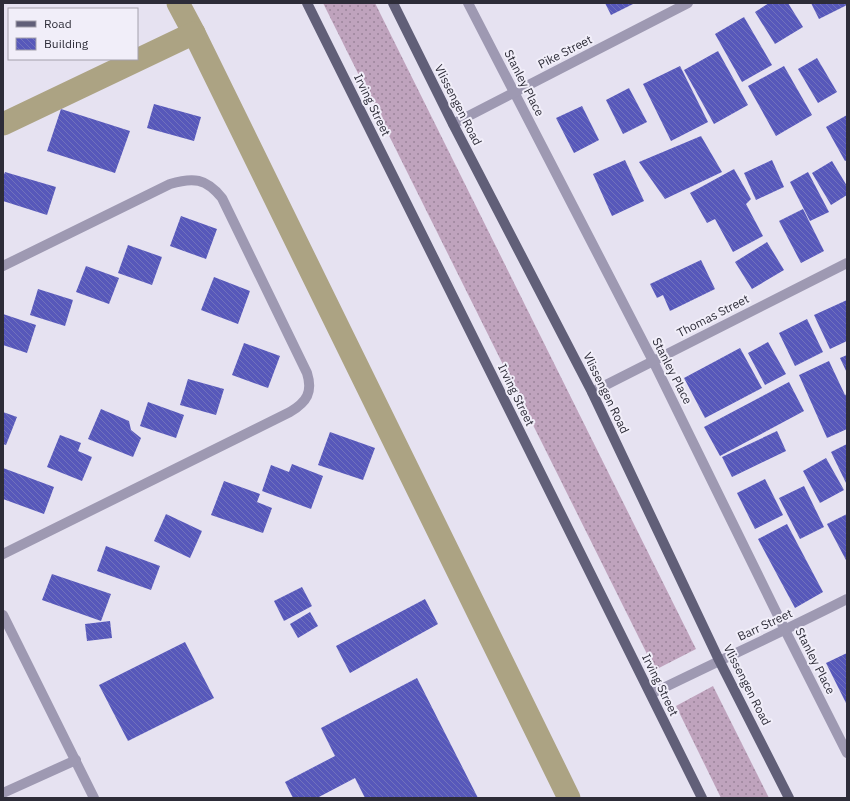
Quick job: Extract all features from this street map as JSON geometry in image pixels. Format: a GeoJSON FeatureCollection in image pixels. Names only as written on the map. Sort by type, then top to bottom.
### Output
{"type":"FeatureCollection","features":[{"type":"Feature","properties":{"kind":"main road","name":"Irving Street"},"geometry":{"type":"LineString","coordinates":[[307,3],[702,798]]}},
{"type":"Feature","properties":{"kind":"main road","name":"Vlissengen Road"},"geometry":{"type":"LineString","coordinates":[[393,3],[452,124],[592,392],[719,660],[789,798]]}},
{"type":"Feature","properties":{"kind":"street","name":"Stanley Place"},"geometry":{"type":"LineString","coordinates":[[468,3],[653,360],[847,753]]}},
{"type":"Feature","properties":{"kind":"street","name":"Pike Street"},"geometry":{"type":"LineString","coordinates":[[452,124],[688,3]]}},
{"type":"Feature","properties":{"kind":"street"},"geometry":{"type":"LineString","coordinates":[[3,266],[170,184],[185,180],[194,180],[206,184],[217,191],[222,198],[307,373],[309,388],[308,395],[303,403],[290,412],[3,554]]}},
{"type":"Feature","properties":{"kind":"street","name":"Thomas Street"},"geometry":{"type":"LineString","coordinates":[[592,392],[847,263]]}},
{"type":"Feature","properties":{"kind":"street","name":"Barr Street"},"geometry":{"type":"LineString","coordinates":[[651,694],[847,599]]}},
{"type":"Feature","properties":{"kind":"street"},"geometry":{"type":"LineString","coordinates":[[3,615],[7,634],[76,760],[94,798]]}},
{"type":"Feature","properties":{"kind":"street"},"geometry":{"type":"LineString","coordinates":[[3,793],[76,760]]}},
{"type":"Feature","properties":{"kind":"shaded area"},"geometry":{"type":"Polygon","coordinates":[[[323,3],[375,3],[696,649],[655,670],[323,3]]]}},
{"type":"Feature","properties":{"kind":"shaded area"},"geometry":{"type":"Polygon","coordinates":[[[713,686],[769,798],[721,798],[676,706],[713,686]]]}},
{"type":"Feature","properties":{"kind":"building"},"geometry":{"type":"Polygon","coordinates":[[[605,3],[635,3],[611,15],[605,3]]]}},
{"type":"Feature","properties":{"kind":"building"},"geometry":{"type":"Polygon","coordinates":[[[769,3],[788,3],[803,27],[775,44],[755,12],[769,3]]]}},
{"type":"Feature","properties":{"kind":"building"},"geometry":{"type":"Polygon","coordinates":[[[811,3],[847,3],[847,5],[819,19],[811,3]]]}},
{"type":"Feature","properties":{"kind":"building"},"geometry":{"type":"Polygon","coordinates":[[[744,17],[772,65],[742,82],[715,34],[744,17]]]}},
{"type":"Feature","properties":{"kind":"building"},"geometry":{"type":"Polygon","coordinates":[[[718,51],[748,105],[714,124],[684,70],[718,51]]]}},
{"type":"Feature","properties":{"kind":"building"},"geometry":{"type":"Polygon","coordinates":[[[817,58],[837,92],[818,103],[798,69],[817,58]]]}},
{"type":"Feature","properties":{"kind":"building"},"geometry":{"type":"Polygon","coordinates":[[[680,66],[708,122],[671,141],[643,84],[680,66]]]}},
{"type":"Feature","properties":{"kind":"building"},"geometry":{"type":"Polygon","coordinates":[[[784,66],[812,115],[776,136],[748,86],[784,66]]]}},
{"type":"Feature","properties":{"kind":"building"},"geometry":{"type":"Polygon","coordinates":[[[629,88],[647,122],[623,134],[606,100],[629,88]]]}},
{"type":"Feature","properties":{"kind":"building"},"geometry":{"type":"Polygon","coordinates":[[[154,104],[201,117],[194,141],[147,128],[154,104]]]}},
{"type":"Feature","properties":{"kind":"building"},"geometry":{"type":"Polygon","coordinates":[[[582,106],[599,140],[574,153],[556,118],[582,106]]]}},
{"type":"Feature","properties":{"kind":"building"},"geometry":{"type":"Polygon","coordinates":[[[61,109],[130,131],[115,173],[47,151],[61,109]]]}},
{"type":"Feature","properties":{"kind":"building"},"geometry":{"type":"Polygon","coordinates":[[[847,115],[847,160],[845,161],[826,127],[847,115]]]}},
{"type":"Feature","properties":{"kind":"building"},"geometry":{"type":"Polygon","coordinates":[[[701,136],[722,172],[665,199],[639,162],[701,136]]]}},
{"type":"Feature","properties":{"kind":"building"},"geometry":{"type":"Polygon","coordinates":[[[625,160],[644,201],[612,216],[593,174],[625,160]]]}},
{"type":"Feature","properties":{"kind":"building"},"geometry":{"type":"Polygon","coordinates":[[[772,160],[784,187],[756,200],[744,173],[772,160]]]}},
{"type":"Feature","properties":{"kind":"building"},"geometry":{"type":"Polygon","coordinates":[[[832,161],[847,186],[847,195],[831,205],[812,173],[832,161]]]}},
{"type":"Feature","properties":{"kind":"building"},"geometry":{"type":"Polygon","coordinates":[[[734,169],[751,199],[746,204],[763,236],[733,252],[715,219],[707,223],[690,193],[734,169]]]}},
{"type":"Feature","properties":{"kind":"building"},"geometry":{"type":"Polygon","coordinates":[[[5,172],[56,187],[47,215],[3,201],[3,177],[5,172]]]}},
{"type":"Feature","properties":{"kind":"building"},"geometry":{"type":"Polygon","coordinates":[[[808,172],[829,212],[810,221],[790,182],[808,172]]]}},
{"type":"Feature","properties":{"kind":"building"},"geometry":{"type":"Polygon","coordinates":[[[803,209],[824,251],[801,263],[779,221],[803,209]]]}},
{"type":"Feature","properties":{"kind":"building"},"geometry":{"type":"Polygon","coordinates":[[[181,216],[217,229],[206,259],[170,246],[181,216]]]}},
{"type":"Feature","properties":{"kind":"building"},"geometry":{"type":"Polygon","coordinates":[[[767,242],[784,270],[752,289],[735,262],[767,242]]]}},
{"type":"Feature","properties":{"kind":"building"},"geometry":{"type":"Polygon","coordinates":[[[128,245],[162,257],[152,285],[118,273],[128,245]]]}},
{"type":"Feature","properties":{"kind":"building"},"geometry":{"type":"Polygon","coordinates":[[[701,260],[715,289],[670,311],[663,295],[657,298],[650,284],[701,260]]]}},
{"type":"Feature","properties":{"kind":"building"},"geometry":{"type":"Polygon","coordinates":[[[86,266],[119,278],[109,304],[76,292],[86,266]]]}},
{"type":"Feature","properties":{"kind":"building"},"geometry":{"type":"Polygon","coordinates":[[[214,277],[250,291],[238,324],[201,310],[214,277]]]}},
{"type":"Feature","properties":{"kind":"building"},"geometry":{"type":"Polygon","coordinates":[[[38,289],[73,300],[65,326],[30,315],[38,289]]]}},
{"type":"Feature","properties":{"kind":"building"},"geometry":{"type":"Polygon","coordinates":[[[847,300],[847,341],[830,349],[814,315],[847,300]]]}},
{"type":"Feature","properties":{"kind":"building"},"geometry":{"type":"Polygon","coordinates":[[[3,314],[36,325],[27,353],[3,345],[3,314]]]}},
{"type":"Feature","properties":{"kind":"building"},"geometry":{"type":"Polygon","coordinates":[[[807,319],[823,352],[795,366],[779,333],[807,319]]]}},
{"type":"Feature","properties":{"kind":"building"},"geometry":{"type":"Polygon","coordinates":[[[768,342],[786,374],[765,385],[748,353],[768,342]]]}},
{"type":"Feature","properties":{"kind":"building"},"geometry":{"type":"Polygon","coordinates":[[[244,343],[280,356],[268,388],[232,375],[244,343]]]}},
{"type":"Feature","properties":{"kind":"building"},"geometry":{"type":"Polygon","coordinates":[[[740,348],[762,388],[705,418],[684,378],[740,348]]]}},
{"type":"Feature","properties":{"kind":"building"},"geometry":{"type":"Polygon","coordinates":[[[847,355],[847,373],[840,358],[847,355]]]}},
{"type":"Feature","properties":{"kind":"building"},"geometry":{"type":"Polygon","coordinates":[[[829,361],[845,395],[847,394],[847,429],[827,438],[799,375],[829,361]]]}},
{"type":"Feature","properties":{"kind":"building"},"geometry":{"type":"Polygon","coordinates":[[[188,379],[224,389],[216,415],[180,405],[188,379]]]}},
{"type":"Feature","properties":{"kind":"building"},"geometry":{"type":"Polygon","coordinates":[[[789,382],[804,411],[720,456],[704,427],[789,382]]]}},
{"type":"Feature","properties":{"kind":"building"},"geometry":{"type":"Polygon","coordinates":[[[148,402],[184,415],[176,438],[140,426],[148,402]]]}},
{"type":"Feature","properties":{"kind":"building"},"geometry":{"type":"Polygon","coordinates":[[[101,409],[129,421],[131,430],[141,438],[133,457],[88,439],[101,409]]]}},
{"type":"Feature","properties":{"kind":"building"},"geometry":{"type":"Polygon","coordinates":[[[3,412],[17,417],[6,445],[3,444],[3,412]]]}},
{"type":"Feature","properties":{"kind":"building"},"geometry":{"type":"Polygon","coordinates":[[[777,431],[786,451],[732,477],[722,457],[777,431]]]}},
{"type":"Feature","properties":{"kind":"building"},"geometry":{"type":"Polygon","coordinates":[[[330,432],[375,448],[363,480],[318,465],[330,432]]]}},
{"type":"Feature","properties":{"kind":"building"},"geometry":{"type":"Polygon","coordinates":[[[60,435],[81,443],[78,451],[92,457],[82,481],[47,467],[60,435]]]}},
{"type":"Feature","properties":{"kind":"building"},"geometry":{"type":"Polygon","coordinates":[[[847,444],[847,485],[831,452],[847,444]]]}},
{"type":"Feature","properties":{"kind":"building"},"geometry":{"type":"Polygon","coordinates":[[[826,458],[844,490],[820,503],[803,471],[826,458]]]}},
{"type":"Feature","properties":{"kind":"building"},"geometry":{"type":"Polygon","coordinates":[[[292,464],[323,476],[311,509],[262,491],[271,465],[289,472],[292,464]]]}},
{"type":"Feature","properties":{"kind":"building"},"geometry":{"type":"Polygon","coordinates":[[[3,468],[54,487],[44,514],[3,499],[3,468]]]}},
{"type":"Feature","properties":{"kind":"building"},"geometry":{"type":"Polygon","coordinates":[[[765,479],[783,515],[755,529],[737,493],[765,479]]]}},
{"type":"Feature","properties":{"kind":"building"},"geometry":{"type":"Polygon","coordinates":[[[224,481],[260,494],[257,502],[272,508],[263,533],[211,515],[224,481]]]}},
{"type":"Feature","properties":{"kind":"building"},"geometry":{"type":"Polygon","coordinates":[[[804,486],[824,527],[800,539],[779,498],[804,486]]]}},
{"type":"Feature","properties":{"kind":"building"},"geometry":{"type":"Polygon","coordinates":[[[166,514],[202,531],[190,558],[154,541],[166,514]]]}},
{"type":"Feature","properties":{"kind":"building"},"geometry":{"type":"Polygon","coordinates":[[[847,514],[847,562],[827,524],[847,514]]]}},
{"type":"Feature","properties":{"kind":"building"},"geometry":{"type":"Polygon","coordinates":[[[787,524],[823,592],[795,608],[758,539],[787,524]]]}},
{"type":"Feature","properties":{"kind":"building"},"geometry":{"type":"Polygon","coordinates":[[[106,546],[160,566],[151,590],[97,571],[106,546]]]}},
{"type":"Feature","properties":{"kind":"building"},"geometry":{"type":"Polygon","coordinates":[[[52,574],[111,594],[101,621],[42,600],[52,574]]]}},
{"type":"Feature","properties":{"kind":"building"},"geometry":{"type":"Polygon","coordinates":[[[302,587],[312,606],[284,621],[274,601],[302,587]]]}},
{"type":"Feature","properties":{"kind":"building"},"geometry":{"type":"Polygon","coordinates":[[[425,599],[438,624],[350,673],[336,646],[425,599]]]}},
{"type":"Feature","properties":{"kind":"building"},"geometry":{"type":"Polygon","coordinates":[[[310,612],[318,626],[298,638],[290,624],[310,612]]]}},
{"type":"Feature","properties":{"kind":"building"},"geometry":{"type":"Polygon","coordinates":[[[110,621],[112,638],[87,641],[85,624],[110,621]]]}},
{"type":"Feature","properties":{"kind":"building"},"geometry":{"type":"Polygon","coordinates":[[[185,642],[214,698],[128,741],[99,685],[185,642]]]}},
{"type":"Feature","properties":{"kind":"building"},"geometry":{"type":"Polygon","coordinates":[[[847,653],[847,705],[826,663],[847,653]]]}},
{"type":"Feature","properties":{"kind":"building"},"geometry":{"type":"Polygon","coordinates":[[[417,678],[478,798],[365,798],[355,778],[317,798],[293,798],[285,782],[335,756],[321,728],[417,678]]]}},
{"type":"Feature","properties":{"kind":"waterway"},"geometry":{"type":"LineString","coordinates":[[178,3],[194,33]]}},
{"type":"Feature","properties":{"kind":"waterway"},"geometry":{"type":"LineString","coordinates":[[138,60],[194,33],[569,798]]}},
{"type":"Feature","properties":{"kind":"waterway"},"geometry":{"type":"LineString","coordinates":[[3,124],[137,60]]}}]}
